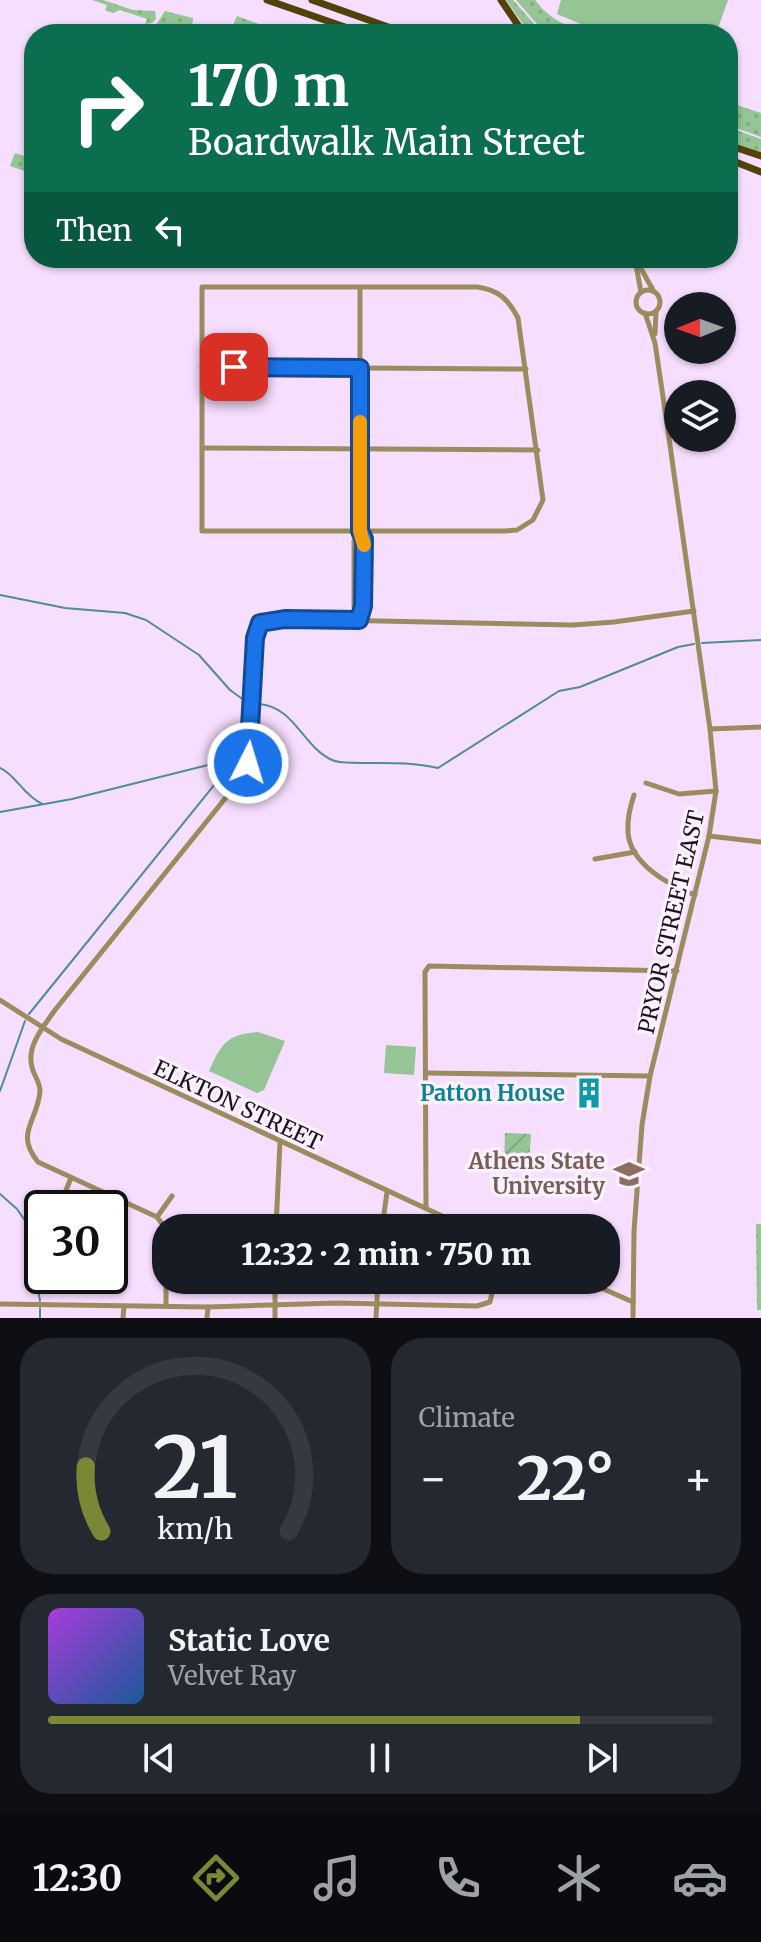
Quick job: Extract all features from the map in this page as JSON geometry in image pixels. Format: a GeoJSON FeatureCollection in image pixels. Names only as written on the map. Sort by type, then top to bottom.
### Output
{"type":"FeatureCollection","features":[{"type":"Feature","properties":{"kind":"main road"},"geometry":{"type":"LineString","coordinates":[[267,0],[336,24]]}},
{"type":"Feature","properties":{"kind":"main road"},"geometry":{"type":"LineString","coordinates":[[312,0],[380,24]]}},
{"type":"Feature","properties":{"kind":"main road"},"geometry":{"type":"LineString","coordinates":[[501,0],[517,24]]}},
{"type":"Feature","properties":{"kind":"main road"},"geometry":{"type":"LineString","coordinates":[[738,148],[761,156]]}},
{"type":"Feature","properties":{"kind":"main road"},"geometry":{"type":"LineString","coordinates":[[738,163],[761,172]]}},
{"type":"Feature","properties":{"kind":"street"},"geometry":{"type":"LineString","coordinates":[[637,268],[641,292],[637,304],[645,313],[652,313],[658,308],[659,298],[640,268]]}},
{"type":"Feature","properties":{"kind":"street"},"geometry":{"type":"LineString","coordinates":[[202,287],[491,289],[502,294],[518,318],[543,500],[533,520],[517,530],[202,531],[202,367],[202,287]]}},
{"type":"Feature","properties":{"kind":"street"},"geometry":{"type":"LineString","coordinates":[[359,620],[354,606],[354,541],[360,531],[360,288]]}},
{"type":"Feature","properties":{"kind":"street"},"geometry":{"type":"LineString","coordinates":[[641,292],[653,291]]}},
{"type":"Feature","properties":{"kind":"street","name":"PRYOR STREET EAST"},"geometry":{"type":"LineString","coordinates":[[633,1318],[637,1175],[642,1125],[650,1076],[709,836],[716,791],[694,611],[655,343],[654,318],[658,308]]}},
{"type":"Feature","properties":{"kind":"street","name":"PRYOR STREET EAST"},"geometry":{"type":"LineString","coordinates":[[645,313],[655,343]]}},
{"type":"Feature","properties":{"kind":"street"},"geometry":{"type":"LineString","coordinates":[[202,367],[526,369]]}},
{"type":"Feature","properties":{"kind":"street"},"geometry":{"type":"LineString","coordinates":[[202,448],[538,450]]}},
{"type":"Feature","properties":{"kind":"street"},"geometry":{"type":"LineString","coordinates":[[152,1215],[38,1162],[27,1146],[26,1133],[40,1094],[31,1055],[34,1043],[55,1010],[244,775],[250,755],[255,638],[260,623],[285,619],[573,625],[694,611]]}},
{"type":"Feature","properties":{"kind":"street"},"geometry":{"type":"LineString","coordinates":[[710,729],[761,727]]}},
{"type":"Feature","properties":{"kind":"street"},"geometry":{"type":"LineString","coordinates":[[646,783],[679,794],[716,791]]}},
{"type":"Feature","properties":{"kind":"street"},"geometry":{"type":"LineString","coordinates":[[634,795],[628,818],[628,836],[635,852],[649,870],[664,881],[695,895]]}},
{"type":"Feature","properties":{"kind":"street"},"geometry":{"type":"LineString","coordinates":[[709,836],[761,842]]}},
{"type":"Feature","properties":{"kind":"street"},"geometry":{"type":"LineString","coordinates":[[595,859],[635,852]]}},
{"type":"Feature","properties":{"kind":"street"},"geometry":{"type":"LineString","coordinates":[[426,1208],[425,972],[435,965],[677,971]]}},
{"type":"Feature","properties":{"kind":"street","name":"ELKTON STREET"},"geometry":{"type":"LineString","coordinates":[[0,1000],[43,1028],[152,1082],[439,1214]]}},
{"type":"Feature","properties":{"kind":"street"},"geometry":{"type":"LineString","coordinates":[[426,1073],[650,1076]]}},
{"type":"Feature","properties":{"kind":"street"},"geometry":{"type":"LineString","coordinates":[[277,1214],[280,1142]]}},
{"type":"Feature","properties":{"kind":"street"},"geometry":{"type":"LineString","coordinates":[[66,1190],[71,1178]]}},
{"type":"Feature","properties":{"kind":"street"},"geometry":{"type":"LineString","coordinates":[[384,1214],[387,1192]]}},
{"type":"Feature","properties":{"kind":"street"},"geometry":{"type":"LineString","coordinates":[[159,1214],[172,1196]]}},
{"type":"Feature","properties":{"kind":"street"},"geometry":{"type":"LineString","coordinates":[[166,1294],[166,1306]]}},
{"type":"Feature","properties":{"kind":"street"},"geometry":{"type":"LineString","coordinates":[[275,1294],[275,1318]]}},
{"type":"Feature","properties":{"kind":"street"},"geometry":{"type":"LineString","coordinates":[[376,1318],[377,1294]]}},
{"type":"Feature","properties":{"kind":"street"},"geometry":{"type":"LineString","coordinates":[[0,1304],[208,1307],[275,1304],[484,1305],[490,1302],[492,1294]]}},
{"type":"Feature","properties":{"kind":"street"},"geometry":{"type":"LineString","coordinates":[[615,1294],[633,1302]]}},
{"type":"Feature","properties":{"kind":"street"},"geometry":{"type":"LineString","coordinates":[[123,1318],[124,1306]]}},
{"type":"Feature","properties":{"kind":"street"},"geometry":{"type":"LineString","coordinates":[[207,1318],[208,1307]]}},
{"type":"Feature","properties":{"kind":"green space"},"geometry":{"type":"Polygon","coordinates":[[[92,0],[103,0],[133,10],[155,11],[156,19],[145,24],[147,19],[120,10],[113,13],[105,10],[107,5],[92,0]]]}},
{"type":"Feature","properties":{"kind":"green space"},"geometry":{"type":"Polygon","coordinates":[[[506,0],[513,0],[534,24],[523,24],[506,0]]]}},
{"type":"Feature","properties":{"kind":"green space"},"geometry":{"type":"Polygon","coordinates":[[[516,0],[535,0],[564,24],[537,24],[516,0]]]}},
{"type":"Feature","properties":{"kind":"green space"},"geometry":{"type":"Polygon","coordinates":[[[561,0],[728,0],[720,24],[580,24],[557,14],[561,0]]]}},
{"type":"Feature","properties":{"kind":"green space"},"geometry":{"type":"Polygon","coordinates":[[[165,11],[193,18],[192,24],[157,24],[165,11]]]}},
{"type":"Feature","properties":{"kind":"green space"},"geometry":{"type":"Polygon","coordinates":[[[237,16],[259,24],[233,24],[237,16]]]}},
{"type":"Feature","properties":{"kind":"green space"},"geometry":{"type":"Polygon","coordinates":[[[738,105],[761,113],[761,137],[738,129],[738,105]]]}},
{"type":"Feature","properties":{"kind":"green space"},"geometry":{"type":"Polygon","coordinates":[[[738,131],[761,139],[761,154],[738,146],[738,131]]]}},
{"type":"Feature","properties":{"kind":"green space"},"geometry":{"type":"Polygon","coordinates":[[[15,153],[24,156],[24,171],[10,166],[15,153]]]}},
{"type":"Feature","properties":{"kind":"green space"},"geometry":{"type":"Polygon","coordinates":[[[258,1032],[285,1041],[264,1090],[257,1093],[209,1071],[222,1047],[232,1038],[258,1032]]]}},
{"type":"Feature","properties":{"kind":"green space"},"geometry":{"type":"Polygon","coordinates":[[[386,1045],[416,1047],[414,1075],[384,1073],[386,1045]]]}},
{"type":"Feature","properties":{"kind":"green space"},"geometry":{"type":"Polygon","coordinates":[[[505,1133],[531,1134],[529,1167],[504,1166],[505,1133]]]}},
{"type":"Feature","properties":{"kind":"green space"},"geometry":{"type":"Polygon","coordinates":[[[756,1224],[761,1224],[761,1310],[757,1310],[756,1224]]]}},
{"type":"Feature","properties":{"kind":"waterway"},"geometry":{"type":"LineString","coordinates":[[0,595],[65,608],[125,613],[146,620],[199,655],[230,690],[248,703]]}},
{"type":"Feature","properties":{"kind":"waterway"},"geometry":{"type":"LineString","coordinates":[[702,643],[761,640]]}},
{"type":"Feature","properties":{"kind":"waterway"},"geometry":{"type":"LineString","coordinates":[[259,704],[281,712],[313,746],[335,761],[438,768],[559,691],[580,687],[678,647],[694,644]]}},
{"type":"Feature","properties":{"kind":"waterway"},"geometry":{"type":"LineString","coordinates":[[29,1014],[236,758],[245,702]]}},
{"type":"Feature","properties":{"kind":"waterway"},"geometry":{"type":"LineString","coordinates":[[0,812],[72,799],[236,758]]}},
{"type":"Feature","properties":{"kind":"waterway"},"geometry":{"type":"LineString","coordinates":[[0,768],[42,804]]}},
{"type":"Feature","properties":{"kind":"waterway"},"geometry":{"type":"LineString","coordinates":[[0,1091],[25,1021]]}},
{"type":"Feature","properties":{"kind":"waterway"},"geometry":{"type":"LineString","coordinates":[[0,1194],[17,1209],[28,1225],[40,1301]]}},
{"type":"Feature","properties":{"kind":"waterway"},"geometry":{"type":"LineString","coordinates":[[40,1308],[40,1318]]}},
{"type":"Feature","properties":{"kind":"slow traffic"},"geometry":{"type":"LineString","coordinates":[[360,422],[360,531],[364,545]]}},
{"type":"Feature","properties":{"kind":"place","name":"Patton House"},"geometry":{"type":"Point","coordinates":[589,1093]}},
{"type":"Feature","properties":{"kind":"place","name":"Athens State University"},"geometry":{"type":"Point","coordinates":[629,1174]}},
{"type":"Feature","properties":{"kind":"route"},"geometry":{"type":"LineString","coordinates":[[234,367],[360,368],[363,606],[359,620],[285,619],[260,623],[255,638],[248,763]]}}]}
